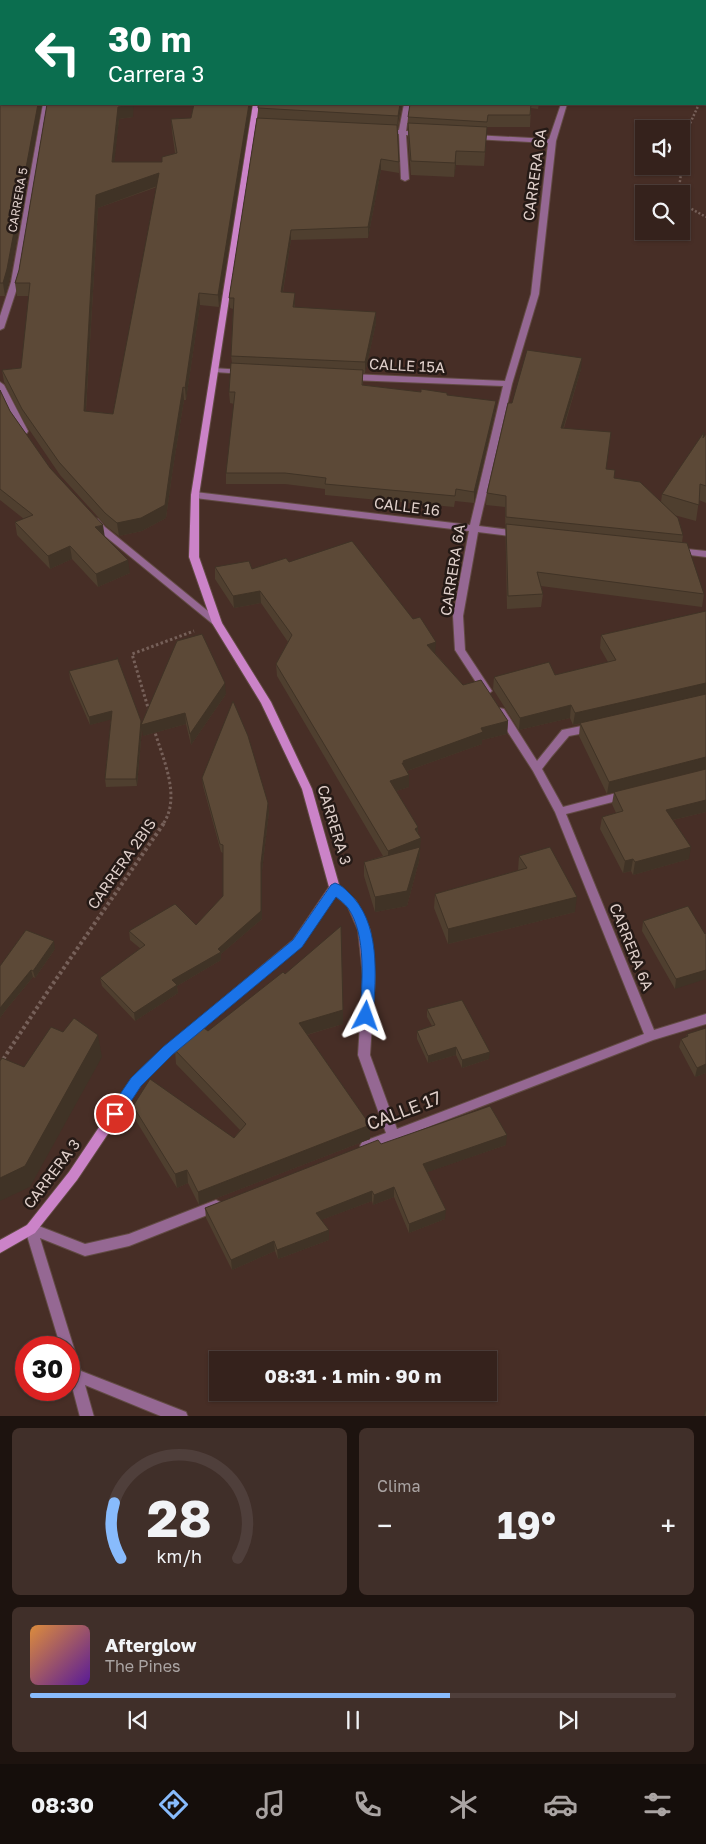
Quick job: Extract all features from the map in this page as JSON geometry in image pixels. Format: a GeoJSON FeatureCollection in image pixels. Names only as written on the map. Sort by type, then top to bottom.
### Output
{"type":"FeatureCollection","features":[{"type":"Feature","properties":{"kind":"main road"},"geometry":{"type":"LineString","coordinates":[[216,623],[194,557],[195,495],[256,105]]}},
{"type":"Feature","properties":{"kind":"main road","name":"CARRERA 3"},"geometry":{"type":"LineString","coordinates":[[0,1247],[31,1228],[73,1176],[136,1082],[168,1051],[298,943],[335,888],[307,789],[266,702],[216,623]]}},
{"type":"Feature","properties":{"kind":"street","name":"CARRERA 5"},"geometry":{"type":"LineString","coordinates":[[0,328],[15,282],[46,105]]}},
{"type":"Feature","properties":{"kind":"street"},"geometry":{"type":"LineString","coordinates":[[405,179],[402,132],[407,105]]}},
{"type":"Feature","properties":{"kind":"street","name":"CARRERA 6A"},"geometry":{"type":"LineString","coordinates":[[564,105],[552,141],[535,294],[508,384],[474,529],[458,616],[460,650],[537,770],[560,812],[651,1036]]}},
{"type":"Feature","properties":{"kind":"street"},"geometry":{"type":"LineString","coordinates":[[253,124],[263,125]]}},
{"type":"Feature","properties":{"kind":"street"},"geometry":{"type":"LineString","coordinates":[[372,131],[432,134]]}},
{"type":"Feature","properties":{"kind":"street"},"geometry":{"type":"LineString","coordinates":[[462,136],[552,141]]}},
{"type":"Feature","properties":{"kind":"street"},"geometry":{"type":"LineString","coordinates":[[215,370],[254,372]]}},
{"type":"Feature","properties":{"kind":"street","name":"CALLE 15A"},"geometry":{"type":"LineString","coordinates":[[342,376],[508,384]]}},
{"type":"Feature","properties":{"kind":"street"},"geometry":{"type":"LineString","coordinates":[[0,385],[18,423],[29,438]]}},
{"type":"Feature","properties":{"kind":"street","name":"CALLE 16"},"geometry":{"type":"LineString","coordinates":[[195,495],[532,535]]}},
{"type":"Feature","properties":{"kind":"street","name":"CARRERA 3"},"geometry":{"type":"LineString","coordinates":[[89,514],[102,529],[216,623]]}},
{"type":"Feature","properties":{"kind":"street"},"geometry":{"type":"LineString","coordinates":[[667,550],[706,554]]}},
{"type":"Feature","properties":{"kind":"street"},"geometry":{"type":"LineString","coordinates":[[537,770],[548,753],[566,734],[604,725]]}},
{"type":"Feature","properties":{"kind":"street"},"geometry":{"type":"LineString","coordinates":[[560,812],[633,793]]}},
{"type":"Feature","properties":{"kind":"street"},"geometry":{"type":"LineString","coordinates":[[335,888],[352,904],[364,930],[369,977],[364,1056],[393,1135]]}},
{"type":"Feature","properties":{"kind":"street","name":"CALLE 17"},"geometry":{"type":"LineString","coordinates":[[357,1150],[651,1036],[706,1019]]}},
{"type":"Feature","properties":{"kind":"street"},"geometry":{"type":"LineString","coordinates":[[31,1228],[86,1250],[129,1240],[229,1200]]}},
{"type":"Feature","properties":{"kind":"street"},"geometry":{"type":"LineString","coordinates":[[31,1228],[64,1336]]}},
{"type":"Feature","properties":{"kind":"street"},"geometry":{"type":"LineString","coordinates":[[80,1377],[181,1416]]}},
{"type":"Feature","properties":{"kind":"street"},"geometry":{"type":"LineString","coordinates":[[80,1390],[87,1416]]}},
{"type":"Feature","properties":{"kind":"path"},"geometry":{"type":"LineString","coordinates":[[679,185],[688,128],[699,105]]}},
{"type":"Feature","properties":{"kind":"path"},"geometry":{"type":"LineString","coordinates":[[690,208],[706,218]]}},
{"type":"Feature","properties":{"kind":"path","name":"CARRERA 2BIS"},"geometry":{"type":"LineString","coordinates":[[0,1064],[50,988],[170,815],[171,787],[132,654],[216,623]]}},
{"type":"Feature","properties":{"kind":"building"},"geometry":{"type":"Polygon","coordinates":[[[0,105],[38,105],[7,269],[3,283],[0,283],[0,105]]]}},
{"type":"Feature","properties":{"kind":"building"},"geometry":{"type":"Polygon","coordinates":[[[47,105],[132,105],[118,107],[112,162],[162,162],[162,157],[177,153],[171,119],[191,118],[194,105],[249,105],[218,295],[199,293],[165,505],[141,518],[117,523],[105,513],[59,462],[22,409],[2,370],[21,368],[30,283],[15,283],[19,270],[47,105]],[[159,173],[96,195],[84,411],[113,414],[159,173]]]}},
{"type":"Feature","properties":{"kind":"building"},"geometry":{"type":"Polygon","coordinates":[[[258,105],[400,105],[398,116],[258,108],[258,105]]]}},
{"type":"Feature","properties":{"kind":"building"},"geometry":{"type":"Polygon","coordinates":[[[410,105],[531,105],[530,115],[488,115],[487,122],[408,117],[410,105]]]}},
{"type":"Feature","properties":{"kind":"building"},"geometry":{"type":"Polygon","coordinates":[[[257,118],[397,125],[399,162],[381,159],[368,227],[291,230],[281,292],[295,293],[293,307],[376,312],[365,362],[231,356],[234,298],[229,298],[257,118]]]}},
{"type":"Feature","properties":{"kind":"building"},"geometry":{"type":"Polygon","coordinates":[[[408,123],[487,127],[485,152],[456,151],[455,163],[411,161],[408,123]]]}},
{"type":"Feature","properties":{"kind":"building"},"geometry":{"type":"Polygon","coordinates":[[[527,350],[582,358],[561,428],[611,432],[606,469],[615,470],[614,478],[640,482],[678,518],[683,535],[506,517],[506,496],[487,493],[508,403],[512,403],[527,350]]]}},
{"type":"Feature","properties":{"kind":"building"},"geometry":{"type":"Polygon","coordinates":[[[231,363],[363,370],[362,385],[421,392],[421,389],[447,393],[447,395],[496,401],[474,492],[456,489],[455,496],[325,484],[326,478],[285,473],[226,473],[235,392],[229,392],[231,363]]]}},
{"type":"Feature","properties":{"kind":"building"},"geometry":{"type":"Polygon","coordinates":[[[0,390],[10,411],[50,468],[103,525],[95,527],[128,560],[96,574],[70,546],[48,556],[15,522],[33,515],[0,489],[0,390]]]}},
{"type":"Feature","properties":{"kind":"building"},"geometry":{"type":"Polygon","coordinates":[[[704,432],[703,438],[706,434],[706,486],[700,484],[699,505],[662,494],[704,432]]]}},
{"type":"Feature","properties":{"kind":"building"},"geometry":{"type":"Polygon","coordinates":[[[506,524],[687,543],[704,594],[537,572],[543,594],[508,596],[506,524]]]}},
{"type":"Feature","properties":{"kind":"building"},"geometry":{"type":"Polygon","coordinates":[[[352,541],[413,619],[420,617],[436,642],[427,645],[463,685],[481,680],[508,721],[481,728],[483,732],[403,761],[404,763],[402,763],[409,775],[390,781],[418,827],[415,829],[421,838],[388,851],[276,664],[292,635],[260,591],[233,596],[215,567],[249,561],[252,569],[286,558],[289,562],[352,541]]]}},
{"type":"Feature","properties":{"kind":"building"},"geometry":{"type":"Polygon","coordinates":[[[706,611],[706,683],[575,713],[571,705],[520,718],[494,677],[549,662],[555,675],[616,660],[601,635],[706,611]]]}},
{"type":"Feature","properties":{"kind":"building"},"geometry":{"type":"Polygon","coordinates":[[[202,634],[225,683],[190,734],[185,713],[141,725],[177,641],[202,634]]]}},
{"type":"Feature","properties":{"kind":"building"},"geometry":{"type":"Polygon","coordinates":[[[117,657],[141,721],[136,779],[105,779],[112,711],[89,717],[69,671],[117,659],[117,657]]]}},
{"type":"Feature","properties":{"kind":"building"},"geometry":{"type":"Polygon","coordinates":[[[706,694],[706,757],[609,782],[580,723],[706,694]]]}},
{"type":"Feature","properties":{"kind":"building"},"geometry":{"type":"Polygon","coordinates":[[[233,701],[248,736],[268,803],[261,863],[261,911],[218,949],[221,952],[172,980],[177,985],[134,1013],[100,978],[145,945],[129,931],[175,904],[196,925],[223,896],[223,845],[220,844],[202,778],[233,701]]]}},
{"type":"Feature","properties":{"kind":"building"},"geometry":{"type":"Polygon","coordinates":[[[706,769],[706,800],[666,810],[691,847],[635,862],[633,859],[625,861],[602,817],[623,811],[614,792],[706,769]]]}},
{"type":"Feature","properties":{"kind":"building"},"geometry":{"type":"Polygon","coordinates":[[[420,847],[407,891],[375,897],[364,862],[420,847]]]}},
{"type":"Feature","properties":{"kind":"building"},"geometry":{"type":"Polygon","coordinates":[[[550,847],[577,897],[448,929],[435,894],[527,868],[519,856],[550,847]]]}},
{"type":"Feature","properties":{"kind":"building"},"geometry":{"type":"Polygon","coordinates":[[[688,906],[706,933],[706,970],[676,979],[643,921],[688,906]]]}},
{"type":"Feature","properties":{"kind":"building"},"geometry":{"type":"Polygon","coordinates":[[[341,926],[343,1010],[299,1023],[370,1125],[198,1192],[187,1170],[175,1174],[133,1106],[150,1079],[234,1138],[246,1124],[175,1050],[204,1028],[208,1031],[283,972],[285,974],[341,926]]]}},
{"type":"Feature","properties":{"kind":"building"},"geometry":{"type":"Polygon","coordinates":[[[26,930],[54,941],[33,971],[31,970],[0,1008],[0,966],[26,930]]]}},
{"type":"Feature","properties":{"kind":"building"},"geometry":{"type":"Polygon","coordinates":[[[462,1000],[490,1052],[462,1060],[456,1047],[428,1056],[417,1031],[435,1025],[427,1009],[462,1000]]]}},
{"type":"Feature","properties":{"kind":"building"},"geometry":{"type":"Polygon","coordinates":[[[74,1018],[98,1035],[25,1166],[0,1178],[0,1061],[2,1058],[24,1067],[51,1027],[63,1032],[74,1018]]]}},
{"type":"Feature","properties":{"kind":"building"},"geometry":{"type":"Polygon","coordinates":[[[706,1028],[706,1064],[697,1068],[681,1039],[688,1036],[687,1034],[706,1028]]]}},
{"type":"Feature","properties":{"kind":"building"},"geometry":{"type":"Polygon","coordinates":[[[490,1106],[507,1135],[423,1164],[446,1210],[409,1224],[394,1187],[374,1195],[372,1191],[316,1213],[329,1230],[277,1250],[274,1241],[231,1260],[205,1208],[378,1140],[381,1144],[490,1106]]]}},
{"type":"Feature","properties":{"kind":"route"},"geometry":{"type":"LineString","coordinates":[[115,1114],[136,1082],[168,1051],[298,943],[335,888],[352,904],[364,930],[369,977],[366,1016]]}}]}
